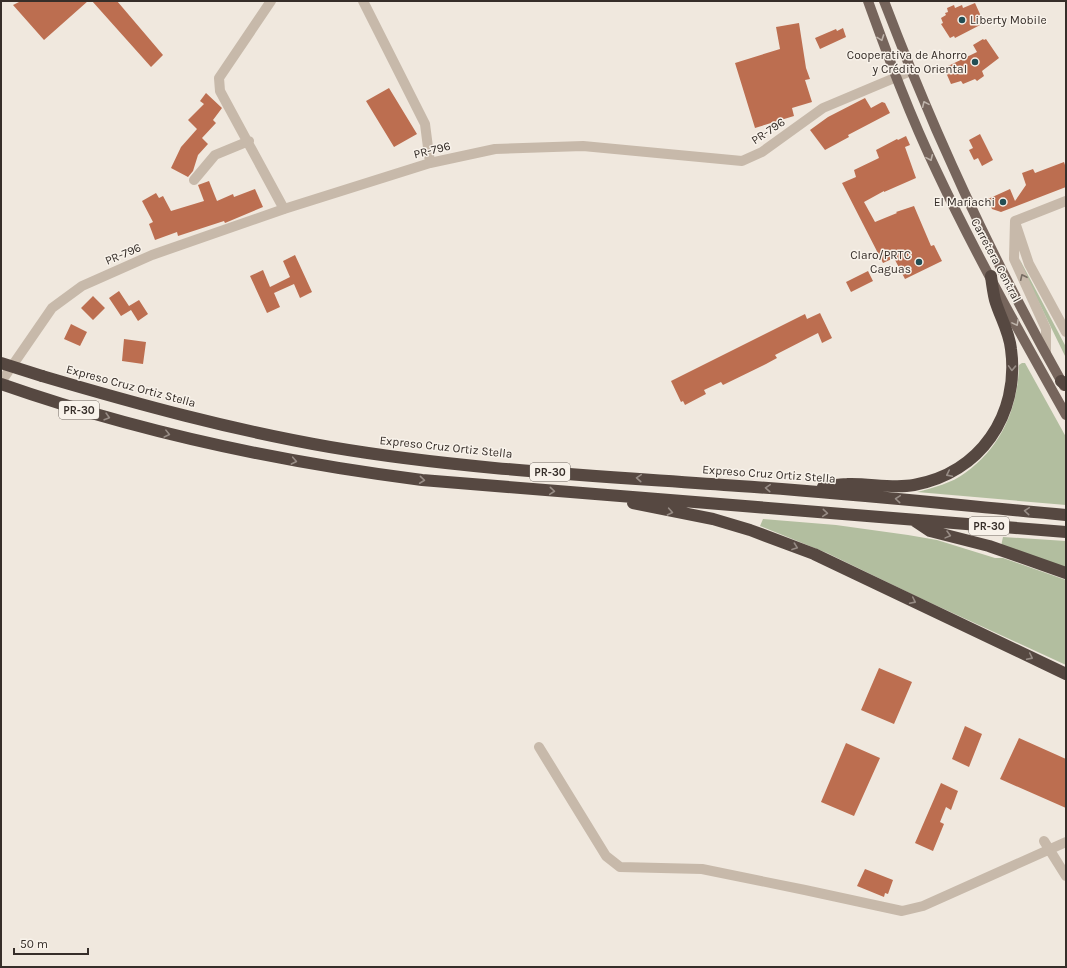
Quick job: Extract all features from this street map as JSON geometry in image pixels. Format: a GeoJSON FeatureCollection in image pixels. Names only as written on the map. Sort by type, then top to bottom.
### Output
{"type":"FeatureCollection","features":[{"type":"Feature","properties":{"kind":"highway"},"geometry":{"type":"LineString","coordinates":[[797,490],[848,484],[876,486],[913,485],[945,476],[962,467],[986,444],[1001,419],[1007,405],[1011,386],[1011,349],[1003,320],[995,301],[990,276]]}},
{"type":"Feature","properties":{"kind":"highway","name":"Expreso Cruz Ortiz Stella"},"geometry":{"type":"LineString","coordinates":[[1,362],[42,376],[202,420],[330,447],[412,459],[508,469],[797,490],[1066,515]]}},
{"type":"Feature","properties":{"kind":"highway","name":"PR-30"},"geometry":{"type":"LineString","coordinates":[[1,383],[29,394],[191,440],[318,466],[422,480],[1066,532]]}},
{"type":"Feature","properties":{"kind":"highway"},"geometry":{"type":"LineString","coordinates":[[591,494],[666,511],[713,519],[750,530],[814,554],[1066,674]]}},
{"type":"Feature","properties":{"kind":"highway"},"geometry":{"type":"LineString","coordinates":[[912,520],[930,531],[988,546],[1066,573]]}},
{"type":"Feature","properties":{"kind":"main road","name":"Carretera Central"},"geometry":{"type":"LineString","coordinates":[[868,1],[895,77],[936,171],[990,276],[1066,415]]}},
{"type":"Feature","properties":{"kind":"main road","name":"Carretera Central"},"geometry":{"type":"LineString","coordinates":[[884,1],[911,71],[967,196],[1046,353],[1064,385]]}},
{"type":"Feature","properties":{"kind":"street"},"geometry":{"type":"LineString","coordinates":[[271,1],[219,78],[220,91],[249,141],[284,209]]}},
{"type":"Feature","properties":{"kind":"street"},"geometry":{"type":"LineString","coordinates":[[363,1],[425,124],[430,163]]}},
{"type":"Feature","properties":{"kind":"street","name":"PR-796"},"geometry":{"type":"LineString","coordinates":[[1,383],[52,308],[82,286],[152,256],[284,209],[430,163],[495,149],[583,146],[742,161],[762,152],[824,108],[911,71]]}},
{"type":"Feature","properties":{"kind":"street"},"geometry":{"type":"LineString","coordinates":[[194,180],[215,155],[249,141]]}},
{"type":"Feature","properties":{"kind":"street"},"geometry":{"type":"LineString","coordinates":[[1015,222],[1066,201]]}},
{"type":"Feature","properties":{"kind":"street"},"geometry":{"type":"LineString","coordinates":[[1015,222],[1014,258],[1046,329],[1046,353]]}},
{"type":"Feature","properties":{"kind":"street"},"geometry":{"type":"LineString","coordinates":[[1015,222],[1029,264],[1066,332]]}},
{"type":"Feature","properties":{"kind":"street"},"geometry":{"type":"LineString","coordinates":[[539,747],[606,856],[620,868],[702,869],[902,912],[923,906],[1047,844],[1066,842]]}},
{"type":"Feature","properties":{"kind":"street"},"geometry":{"type":"LineString","coordinates":[[1047,844],[1066,876]]}},
{"type":"Feature","properties":{"kind":"green space"},"geometry":{"type":"Polygon","coordinates":[[[1020,260],[1066,347],[1066,358],[1021,266],[1020,260]]]}},
{"type":"Feature","properties":{"kind":"green space"},"geometry":{"type":"Polygon","coordinates":[[[1025,363],[1066,437],[1066,505],[917,492],[942,485],[960,477],[978,463],[988,452],[998,439],[1011,411],[1018,381],[1019,365],[1025,363]]]}},
{"type":"Feature","properties":{"kind":"green space"},"geometry":{"type":"Polygon","coordinates":[[[763,519],[836,525],[937,540],[995,558],[1003,558],[1066,580],[1066,665],[920,598],[827,553],[760,526],[763,519]]]}},
{"type":"Feature","properties":{"kind":"green space"},"geometry":{"type":"Polygon","coordinates":[[[1003,537],[1066,541],[1066,568],[1001,546],[1003,537]]]}},
{"type":"Feature","properties":{"kind":"building"},"geometry":{"type":"Polygon","coordinates":[[[21,1],[88,1],[44,40],[13,5],[21,1]]]}},
{"type":"Feature","properties":{"kind":"building"},"geometry":{"type":"Polygon","coordinates":[[[92,1],[117,1],[163,55],[151,67],[92,1]]]}},
{"type":"Feature","properties":{"kind":"building","name":"Liberty Mobile"},"geometry":{"type":"Polygon","coordinates":[[[975,3],[984,23],[955,38],[954,36],[950,38],[941,24],[943,23],[941,18],[948,12],[947,8],[954,5],[955,8],[962,5],[963,8],[975,3]]]}},
{"type":"Feature","properties":{"kind":"building"},"geometry":{"type":"Polygon","coordinates":[[[799,23],[806,68],[810,79],[805,80],[812,102],[792,108],[794,116],[755,128],[735,63],[780,49],[776,27],[799,23]]]}},
{"type":"Feature","properties":{"kind":"building"},"geometry":{"type":"Polygon","coordinates":[[[843,28],[846,37],[820,49],[815,38],[836,29],[837,31],[843,28]]]}},
{"type":"Feature","properties":{"kind":"building","name":"Cooperativa de Ahorro y Crédito Oriental"},"geometry":{"type":"Polygon","coordinates":[[[983,39],[986,39],[999,58],[982,71],[984,76],[977,81],[975,79],[963,84],[961,81],[951,84],[944,68],[977,52],[973,45],[983,39]]]}},
{"type":"Feature","properties":{"kind":"building"},"geometry":{"type":"Polygon","coordinates":[[[389,88],[417,134],[394,147],[366,101],[389,88]]]}},
{"type":"Feature","properties":{"kind":"building"},"geometry":{"type":"Polygon","coordinates":[[[206,93],[222,108],[213,120],[216,123],[202,138],[208,144],[198,155],[193,171],[188,177],[171,168],[181,147],[197,129],[188,120],[204,104],[200,101],[206,93]]]}},
{"type":"Feature","properties":{"kind":"building"},"geometry":{"type":"Polygon","coordinates":[[[865,98],[871,108],[882,102],[885,103],[890,113],[848,135],[849,137],[825,150],[810,130],[828,117],[865,98]]]}},
{"type":"Feature","properties":{"kind":"building"},"geometry":{"type":"Polygon","coordinates":[[[980,134],[993,160],[982,166],[978,158],[974,160],[969,150],[973,148],[969,140],[980,134]]]}},
{"type":"Feature","properties":{"kind":"building"},"geometry":{"type":"Polygon","coordinates":[[[906,136],[910,145],[905,147],[916,178],[884,191],[864,202],[875,222],[897,213],[896,212],[914,206],[931,246],[934,245],[942,261],[905,279],[894,258],[883,263],[842,183],[856,177],[854,170],[879,158],[876,150],[906,136]]]}},
{"type":"Feature","properties":{"kind":"building"},"geometry":{"type":"Polygon","coordinates":[[[1064,162],[1066,168],[1066,187],[1001,212],[992,209],[988,199],[1010,189],[1015,201],[1026,185],[1022,173],[1033,169],[1035,173],[1064,162]]]}},
{"type":"Feature","properties":{"kind":"building"},"geometry":{"type":"Polygon","coordinates":[[[209,181],[217,201],[233,194],[234,197],[255,189],[263,207],[225,223],[224,221],[178,236],[177,232],[155,240],[149,224],[153,222],[142,201],[156,193],[159,198],[163,196],[171,211],[204,201],[198,185],[209,181]]]}},
{"type":"Feature","properties":{"kind":"building"},"geometry":{"type":"Polygon","coordinates":[[[295,255],[312,292],[300,298],[294,284],[274,293],[280,307],[267,313],[250,276],[263,270],[270,287],[290,277],[283,261],[295,255]]]}},
{"type":"Feature","properties":{"kind":"building"},"geometry":{"type":"Polygon","coordinates":[[[868,271],[873,281],[851,292],[846,282],[868,271]]]}},
{"type":"Feature","properties":{"kind":"building"},"geometry":{"type":"Polygon","coordinates":[[[119,291],[129,306],[139,300],[148,314],[138,321],[131,310],[121,316],[109,298],[119,291]]]}},
{"type":"Feature","properties":{"kind":"building"},"geometry":{"type":"Polygon","coordinates":[[[93,296],[105,308],[93,320],[81,308],[93,296]]]}},
{"type":"Feature","properties":{"kind":"building"},"geometry":{"type":"Polygon","coordinates":[[[820,313],[832,338],[822,343],[818,333],[775,355],[777,358],[766,364],[723,385],[721,382],[704,390],[706,394],[685,405],[683,401],[681,402],[671,381],[805,314],[807,319],[820,313]]]}},
{"type":"Feature","properties":{"kind":"building"},"geometry":{"type":"Polygon","coordinates":[[[71,324],[87,332],[80,346],[64,339],[71,324]]]}},
{"type":"Feature","properties":{"kind":"building"},"geometry":{"type":"Polygon","coordinates":[[[124,339],[146,342],[143,364],[122,361],[124,339]]]}},
{"type":"Feature","properties":{"kind":"building"},"geometry":{"type":"Polygon","coordinates":[[[879,668],[912,682],[894,724],[861,710],[879,668]]]}},
{"type":"Feature","properties":{"kind":"building"},"geometry":{"type":"Polygon","coordinates":[[[965,726],[982,734],[969,767],[952,759],[965,726]]]}},
{"type":"Feature","properties":{"kind":"building"},"geometry":{"type":"Polygon","coordinates":[[[1019,738],[1066,759],[1066,808],[1000,779],[1019,738]]]}},
{"type":"Feature","properties":{"kind":"building"},"geometry":{"type":"Polygon","coordinates":[[[846,743],[880,758],[854,816],[821,802],[846,743]]]}},
{"type":"Feature","properties":{"kind":"building"},"geometry":{"type":"Polygon","coordinates":[[[941,783],[958,791],[951,810],[946,807],[940,822],[944,824],[933,851],[915,843],[941,783]]]}},
{"type":"Feature","properties":{"kind":"building"},"geometry":{"type":"Polygon","coordinates":[[[865,869],[893,880],[888,894],[885,893],[884,897],[857,886],[865,869]]]}},
{"type":"Feature","properties":{"kind":"place","name":"Liberty Mobile"},"geometry":{"type":"Point","coordinates":[962,20]}},
{"type":"Feature","properties":{"kind":"place","name":"Cooperativa de Ahorro y Crédito Oriental"},"geometry":{"type":"Point","coordinates":[975,62]}},
{"type":"Feature","properties":{"kind":"place","name":"El Mariachi"},"geometry":{"type":"Point","coordinates":[1003,202]}},
{"type":"Feature","properties":{"kind":"place","name":"Claro/PRTC Caguas"},"geometry":{"type":"Point","coordinates":[919,262]}}]}
